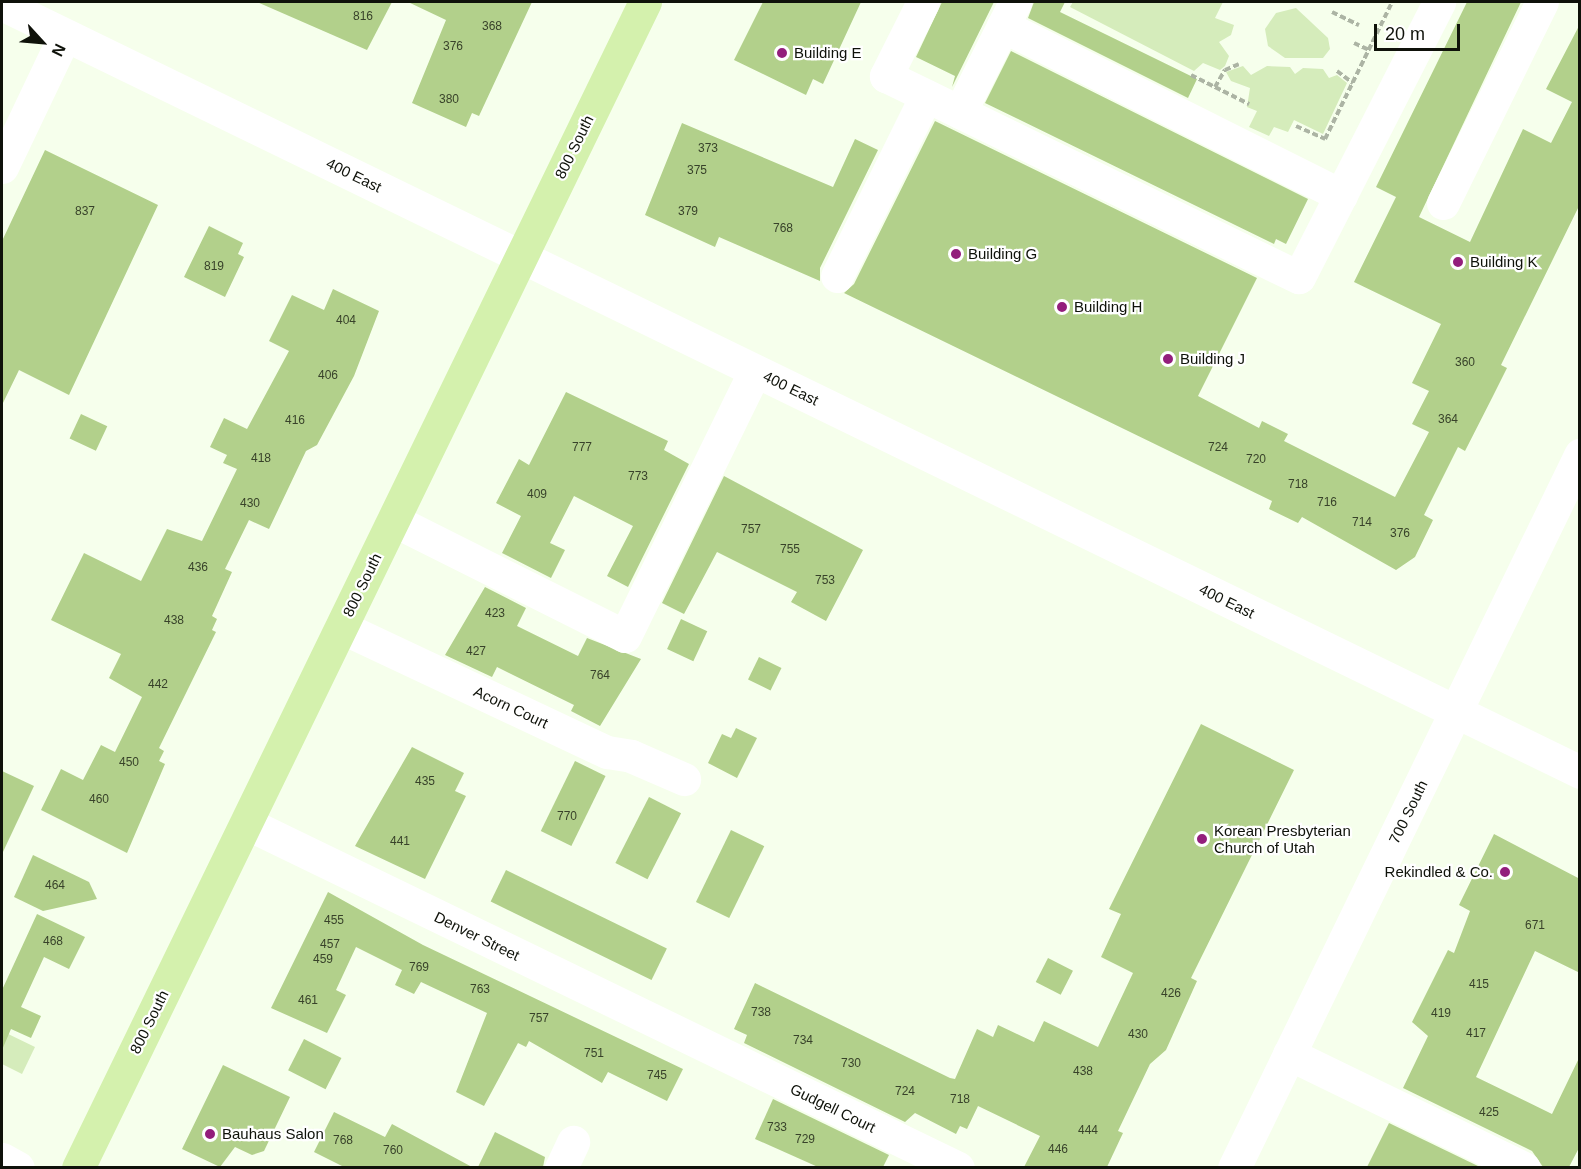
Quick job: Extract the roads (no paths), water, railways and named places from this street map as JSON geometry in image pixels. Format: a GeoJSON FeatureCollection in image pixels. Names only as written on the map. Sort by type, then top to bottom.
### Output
{"type":"FeatureCollection","features":[{"type":"Feature","properties":{"kind":"main road","name":"800 South"},"geometry":{"type":"LineString","coordinates":[[78,1167],[521,256],[636,4]]}},
{"type":"Feature","properties":{"kind":"street"},"geometry":{"type":"LineString","coordinates":[[923,2],[886,76],[1299,277],[1439,2]]}},
{"type":"Feature","properties":{"kind":"street"},"geometry":{"type":"LineString","coordinates":[[1443,203],[1542,2]]}},
{"type":"Feature","properties":{"kind":"street","name":"400 East"},"geometry":{"type":"LineString","coordinates":[[2,4],[1580,772]]}},
{"type":"Feature","properties":{"kind":"street"},"geometry":{"type":"LineString","coordinates":[[960,112],[1009,14],[1341,195]]}},
{"type":"Feature","properties":{"kind":"street"},"geometry":{"type":"LineString","coordinates":[[2,167],[65,35]]}},
{"type":"Feature","properties":{"kind":"street"},"geometry":{"type":"LineString","coordinates":[[837,276],[926,96]]}},
{"type":"Feature","properties":{"kind":"street"},"geometry":{"type":"LineString","coordinates":[[393,520],[625,636],[755,371]]}},
{"type":"Feature","properties":{"kind":"street","name":"700 South"},"geometry":{"type":"LineString","coordinates":[[1234,1167],[1580,455]]}},
{"type":"Feature","properties":{"kind":"street","name":"Acorn Court"},"geometry":{"type":"LineString","coordinates":[[341,627],[607,752],[631,756],[684,779]]}},
{"type":"Feature","properties":{"kind":"street","name":"Denver Street"},"geometry":{"type":"LineString","coordinates":[[246,823],[708,1048]]}},
{"type":"Feature","properties":{"kind":"street","name":"Gudgell Court"},"geometry":{"type":"LineString","coordinates":[[708,1048],[958,1167]]}},
{"type":"Feature","properties":{"kind":"street"},"geometry":{"type":"LineString","coordinates":[[1289,1054],[1524,1167]]}},
{"type":"Feature","properties":{"kind":"street"},"geometry":{"type":"LineString","coordinates":[[2,1159],[18,1167]]}},
{"type":"Feature","properties":{"kind":"place","name":"Building E"},"geometry":{"type":"Point","coordinates":[782,53]}},
{"type":"Feature","properties":{"kind":"place","name":"Building G"},"geometry":{"type":"Point","coordinates":[956,254]}},
{"type":"Feature","properties":{"kind":"place","name":"Building K"},"geometry":{"type":"Point","coordinates":[1458,262]}},
{"type":"Feature","properties":{"kind":"place","name":"Building H"},"geometry":{"type":"Point","coordinates":[1062,307]}},
{"type":"Feature","properties":{"kind":"place","name":"Building J"},"geometry":{"type":"Point","coordinates":[1168,359]}},
{"type":"Feature","properties":{"kind":"place","name":"Korean Presbyterian Church of Utah"},"geometry":{"type":"Point","coordinates":[1202,839]}},
{"type":"Feature","properties":{"kind":"place","name":"Rekindled & Co."},"geometry":{"type":"Point","coordinates":[1505,872]}},
{"type":"Feature","properties":{"kind":"place","name":"Bauhaus Salon"},"geometry":{"type":"Point","coordinates":[210,1134]}}]}
